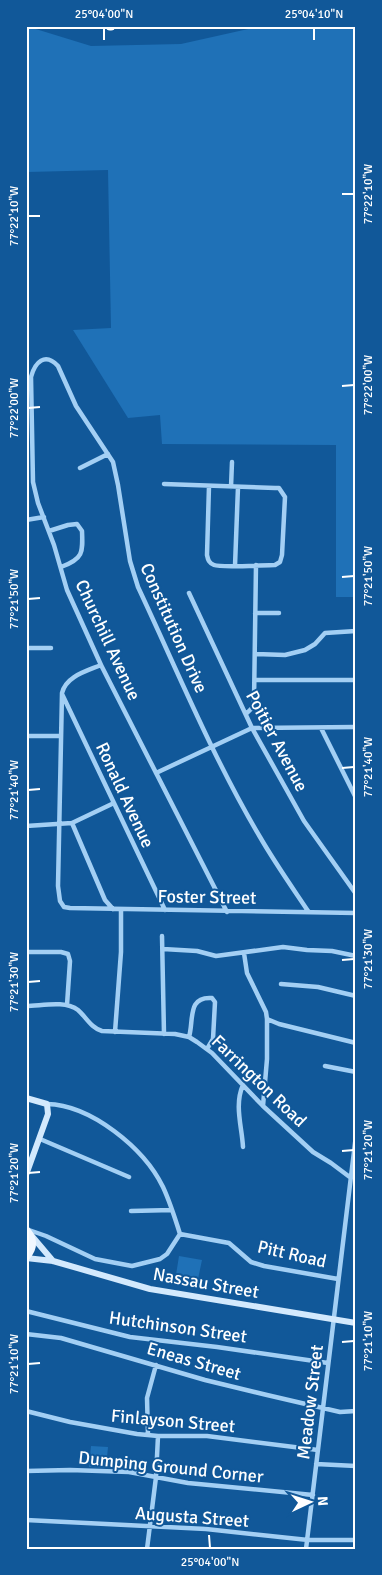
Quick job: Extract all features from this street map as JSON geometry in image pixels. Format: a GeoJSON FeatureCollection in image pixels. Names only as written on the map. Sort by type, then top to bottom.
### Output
{"type":"FeatureCollection","features":[{"type":"Feature","properties":{"kind":"main road"},"geometry":{"type":"LineString","coordinates":[[26,1098],[47,1104],[47,1119],[26,1175]]}},
{"type":"Feature","properties":{"kind":"main road"},"geometry":{"type":"LineString","coordinates":[[26,1257],[32,1246],[27,1231]]}},
{"type":"Feature","properties":{"kind":"main road"},"geometry":{"type":"LineString","coordinates":[[27,1231],[53,1261]]}},
{"type":"Feature","properties":{"kind":"main road","name":"Nassau Street"},"geometry":{"type":"LineString","coordinates":[[26,1257],[53,1261],[150,1289],[356,1323]]}},
{"type":"Feature","properties":{"kind":"street","name":"Constitution Drive"},"geometry":{"type":"LineString","coordinates":[[37,363],[47,359],[54,361],[58,366],[76,406],[113,462],[133,574],[213,746],[261,839],[308,911]]}},
{"type":"Feature","properties":{"kind":"street","name":"Churchill Avenue"},"geometry":{"type":"LineString","coordinates":[[37,363],[31,377],[30,390],[34,493],[49,531],[67,590],[102,665],[226,912]]}},
{"type":"Feature","properties":{"kind":"street"},"geometry":{"type":"LineString","coordinates":[[80,468],[108,454]]}},
{"type":"Feature","properties":{"kind":"street"},"geometry":{"type":"LineString","coordinates":[[231,486],[232,462]]}},
{"type":"Feature","properties":{"kind":"street"},"geometry":{"type":"LineString","coordinates":[[164,484],[275,488],[282,490],[285,497],[282,559],[275,565],[235,566],[215,565],[208,559],[209,486]]}},
{"type":"Feature","properties":{"kind":"street"},"geometry":{"type":"LineString","coordinates":[[235,566],[238,487]]}},
{"type":"Feature","properties":{"kind":"street"},"geometry":{"type":"LineString","coordinates":[[26,520],[44,517]]}},
{"type":"Feature","properties":{"kind":"street"},"geometry":{"type":"LineString","coordinates":[[49,531],[71,524],[77,524],[82,531],[81,555],[76,560],[61,567]]}},
{"type":"Feature","properties":{"kind":"street"},"geometry":{"type":"LineString","coordinates":[[246,714],[253,707],[256,680],[256,566]]}},
{"type":"Feature","properties":{"kind":"street","name":"Poitier Avenue"},"geometry":{"type":"LineString","coordinates":[[189,593],[252,728],[304,821],[356,894]]}},
{"type":"Feature","properties":{"kind":"street"},"geometry":{"type":"LineString","coordinates":[[256,613],[279,613]]}},
{"type":"Feature","properties":{"kind":"street"},"geometry":{"type":"LineString","coordinates":[[256,654],[295,653],[310,648],[325,633],[356,631]]}},
{"type":"Feature","properties":{"kind":"street"},"geometry":{"type":"LineString","coordinates":[[26,648],[51,648]]}},
{"type":"Feature","properties":{"kind":"street"},"geometry":{"type":"LineString","coordinates":[[60,825],[60,736],[63,685],[102,665]]}},
{"type":"Feature","properties":{"kind":"street"},"geometry":{"type":"LineString","coordinates":[[256,680],[356,680]]}},
{"type":"Feature","properties":{"kind":"street","name":"Ronald Avenue"},"geometry":{"type":"LineString","coordinates":[[62,692],[164,910]]}},
{"type":"Feature","properties":{"kind":"street"},"geometry":{"type":"LineString","coordinates":[[156,773],[252,728],[356,727]]}},
{"type":"Feature","properties":{"kind":"street"},"geometry":{"type":"LineString","coordinates":[[321,728],[356,798]]}},
{"type":"Feature","properties":{"kind":"street"},"geometry":{"type":"LineString","coordinates":[[26,736],[60,736]]}},
{"type":"Feature","properties":{"kind":"street"},"geometry":{"type":"LineString","coordinates":[[26,826],[72,823],[114,803]]}},
{"type":"Feature","properties":{"kind":"street"},"geometry":{"type":"LineString","coordinates":[[72,823],[105,900],[113,909]]}},
{"type":"Feature","properties":{"kind":"street","name":"Foster Street"},"geometry":{"type":"LineString","coordinates":[[60,825],[58,886],[60,901],[64,906],[70,908],[356,913]]}},
{"type":"Feature","properties":{"kind":"street"},"geometry":{"type":"LineString","coordinates":[[115,1032],[121,952],[121,909]]}},
{"type":"Feature","properties":{"kind":"street"},"geometry":{"type":"LineString","coordinates":[[162,936],[164,1034]]}},
{"type":"Feature","properties":{"kind":"street"},"geometry":{"type":"LineString","coordinates":[[163,949],[197,951],[216,956],[283,948],[332,950],[356,956]]}},
{"type":"Feature","properties":{"kind":"street"},"geometry":{"type":"LineString","coordinates":[[26,952],[61,952],[68,954],[70,961],[68,1005],[26,1006]]}},
{"type":"Feature","properties":{"kind":"street"},"geometry":{"type":"LineString","coordinates":[[244,952],[247,974],[266,1012],[267,1019],[267,1058],[263,1106]]}},
{"type":"Feature","properties":{"kind":"street"},"geometry":{"type":"LineString","coordinates":[[281,984],[318,987],[356,996]]}},
{"type":"Feature","properties":{"kind":"street"},"geometry":{"type":"LineString","coordinates":[[189,1037],[194,1004],[203,998],[212,998],[215,1002],[213,1037],[207,1049]]}},
{"type":"Feature","properties":{"kind":"street","name":"Farrington Road"},"geometry":{"type":"LineString","coordinates":[[68,1005],[77,1010],[98,1030],[189,1037],[207,1049],[263,1106],[313,1152],[350,1178]]}},
{"type":"Feature","properties":{"kind":"street"},"geometry":{"type":"LineString","coordinates":[[267,1019],[279,1024],[356,1043]]}},
{"type":"Feature","properties":{"kind":"street"},"geometry":{"type":"LineString","coordinates":[[325,1066],[356,1072]]}},
{"type":"Feature","properties":{"kind":"street"},"geometry":{"type":"LineString","coordinates":[[243,1085],[239,1104],[243,1148]]}},
{"type":"Feature","properties":{"kind":"street"},"geometry":{"type":"LineString","coordinates":[[27,1231],[42,1234],[95,1259],[132,1266],[160,1259],[166,1254],[180,1234],[163,1187],[154,1172],[130,1144],[101,1121],[66,1106],[47,1104]]}},
{"type":"Feature","properties":{"kind":"street","name":"Meadow Street"},"geometry":{"type":"LineString","coordinates":[[306,1549],[356,1135]]}},
{"type":"Feature","properties":{"kind":"street"},"geometry":{"type":"LineString","coordinates":[[40,1139],[129,1178]]}},
{"type":"Feature","properties":{"kind":"street"},"geometry":{"type":"LineString","coordinates":[[131,1211],[172,1210]]}},
{"type":"Feature","properties":{"kind":"street","name":"Pitt Road"},"geometry":{"type":"LineString","coordinates":[[180,1234],[229,1243],[251,1262],[264,1266],[338,1279]]}},
{"type":"Feature","properties":{"kind":"street","name":"Hutchinson Street"},"geometry":{"type":"LineString","coordinates":[[26,1311],[130,1337],[328,1363]]}},
{"type":"Feature","properties":{"kind":"street","name":"Eneas Street"},"geometry":{"type":"LineString","coordinates":[[26,1334],[61,1338],[205,1380],[340,1412],[356,1411]]}},
{"type":"Feature","properties":{"kind":"street"},"geometry":{"type":"LineString","coordinates":[[148,1435],[148,1398],[156,1365]]}},
{"type":"Feature","properties":{"kind":"street","name":"Finlayson Street"},"geometry":{"type":"LineString","coordinates":[[26,1411],[70,1422],[148,1435],[207,1436],[318,1450]]}},
{"type":"Feature","properties":{"kind":"street"},"geometry":{"type":"LineString","coordinates":[[147,1549],[156,1477],[158,1436]]}},
{"type":"Feature","properties":{"kind":"street"},"geometry":{"type":"LineString","coordinates":[[316,1464],[356,1466]]}},
{"type":"Feature","properties":{"kind":"street","name":"Dumping Ground Corner"},"geometry":{"type":"LineString","coordinates":[[26,1471],[129,1472],[188,1483],[313,1495]]}},
{"type":"Feature","properties":{"kind":"street","name":"Augusta Street"},"geometry":{"type":"LineString","coordinates":[[26,1520],[206,1529],[308,1540],[356,1540]]}},
{"type":"Feature","properties":{"kind":"shaded area"},"geometry":{"type":"Polygon","coordinates":[[[26,26],[91,46],[181,44],[261,26],[356,26],[356,597],[336,597],[336,445],[162,444],[160,415],[128,418],[73,330],[111,328],[108,170],[27,172],[26,26]]]}},
{"type":"Feature","properties":{"kind":"shaded area"},"geometry":{"type":"Polygon","coordinates":[[[179,1256],[202,1260],[198,1279],[176,1275],[179,1256]]]}},
{"type":"Feature","properties":{"kind":"shaded area"},"geometry":{"type":"Polygon","coordinates":[[[91,1446],[108,1447],[106,1468],[89,1467],[91,1446]]]}}]}
